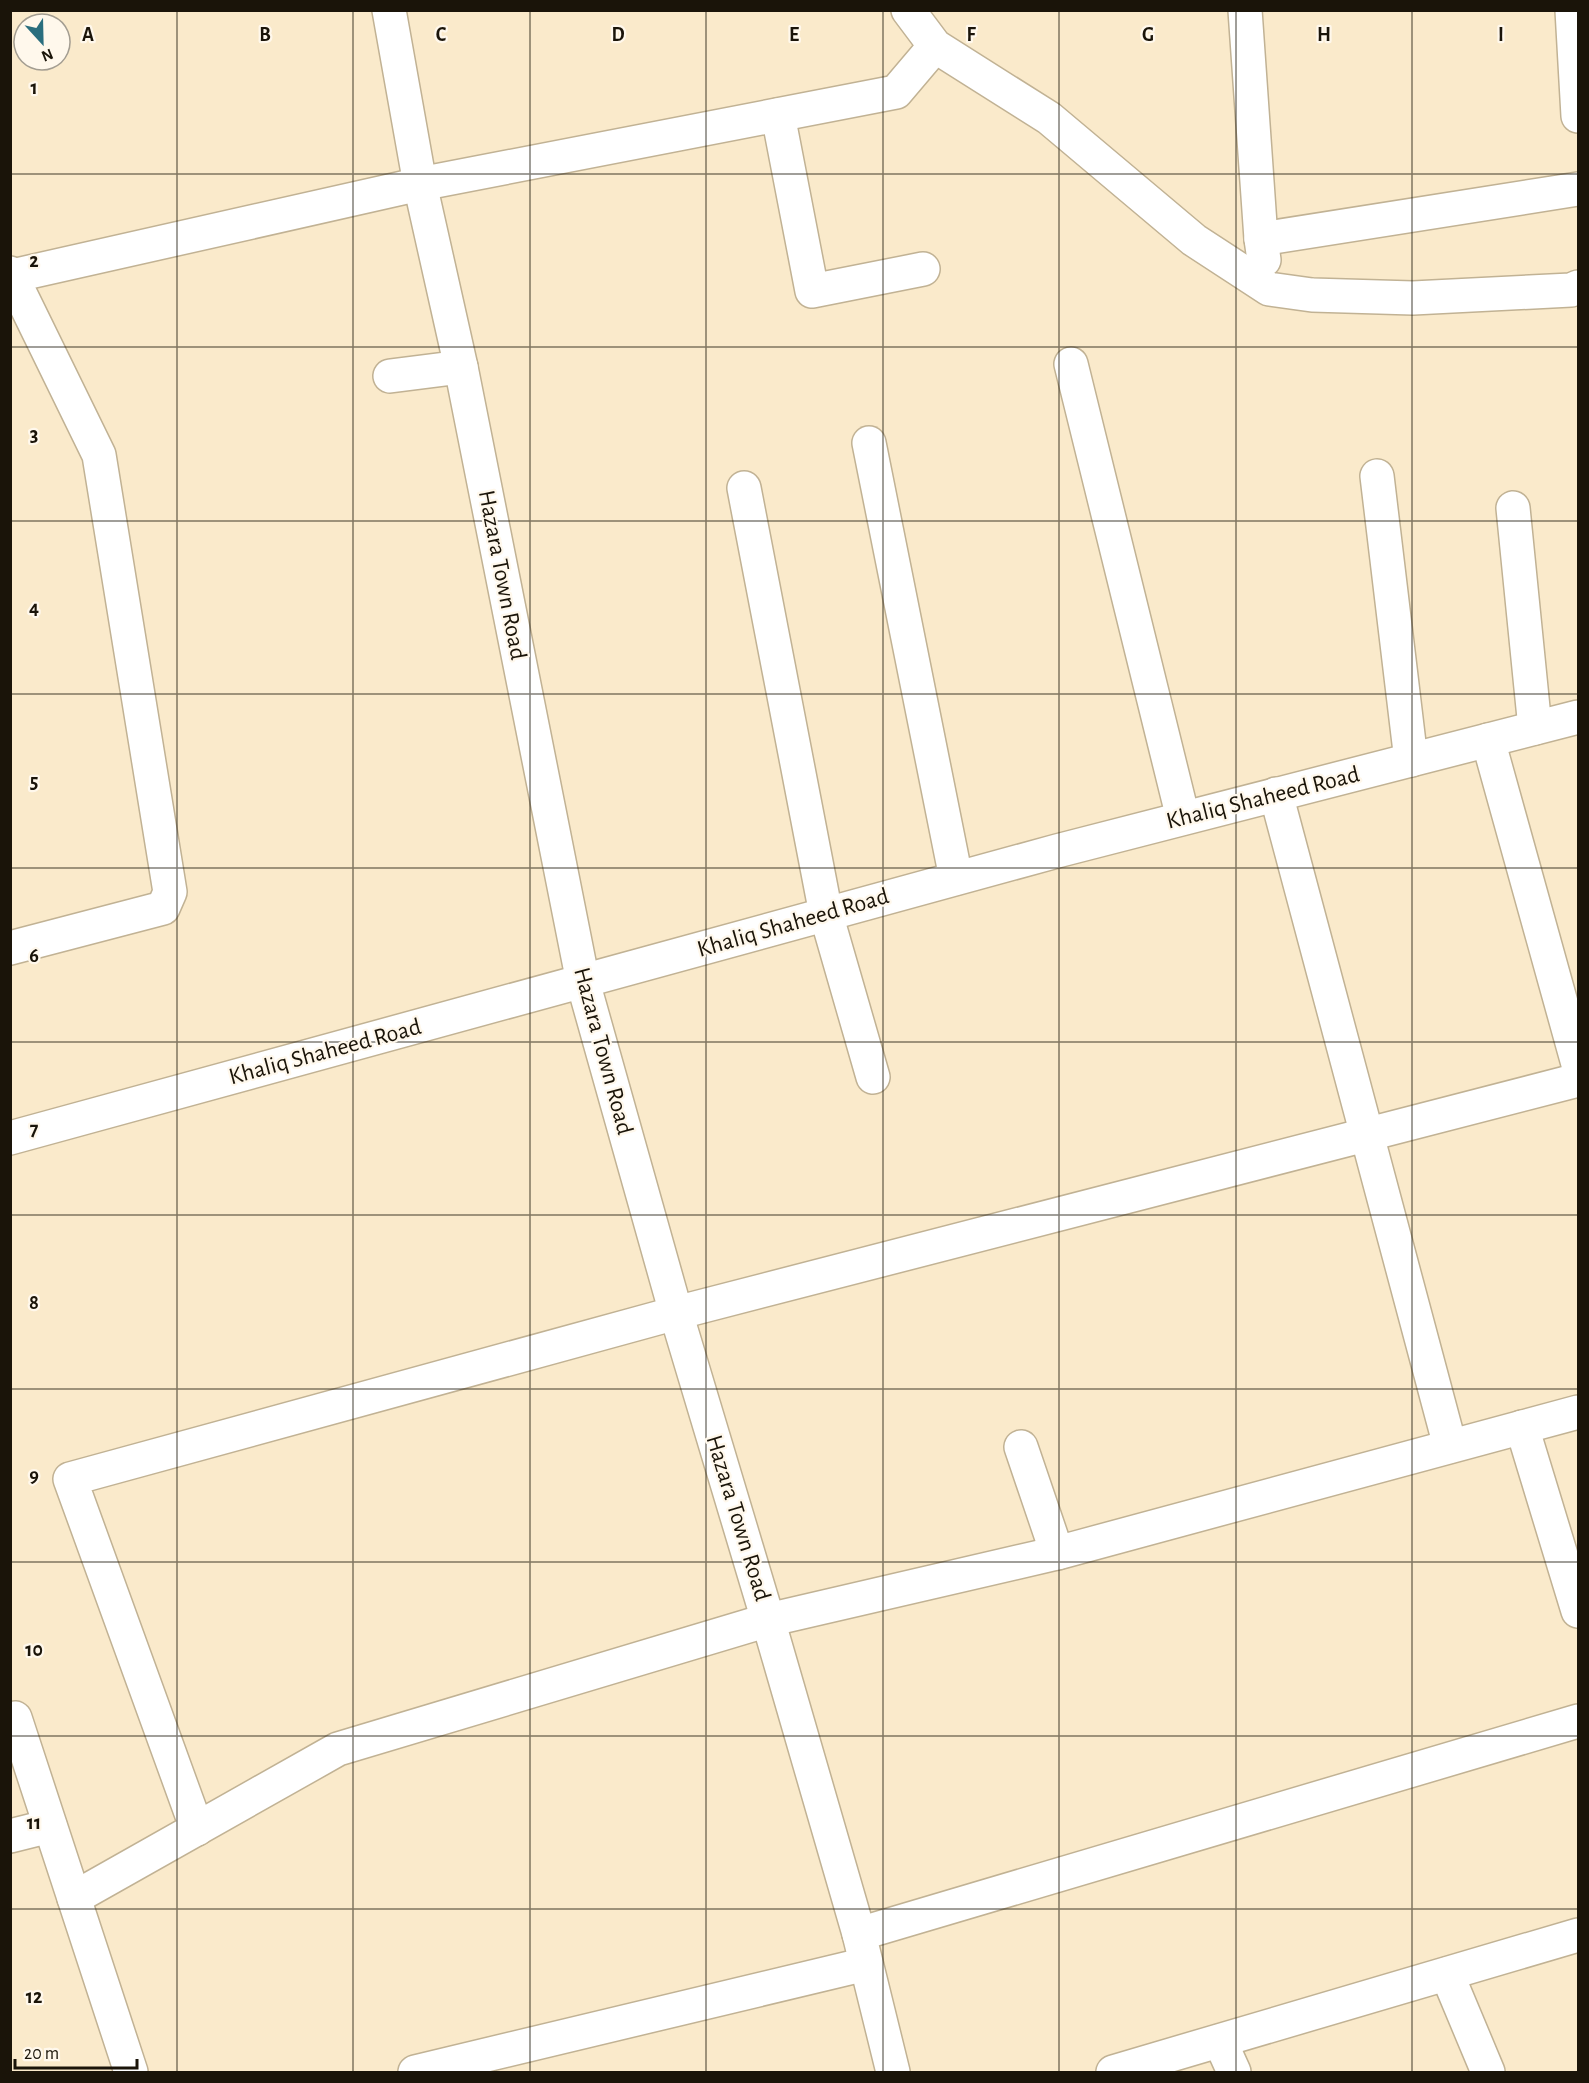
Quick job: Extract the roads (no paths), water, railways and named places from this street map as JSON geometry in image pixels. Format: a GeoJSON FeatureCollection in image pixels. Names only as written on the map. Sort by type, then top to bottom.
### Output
{"type":"FeatureCollection","features":[{"type":"Feature","properties":{"kind":"street","name":"Hazara Town Road"},"geometry":{"type":"LineString","coordinates":[[389,10],[420,184],[461,367],[583,982],[676,1313],[768,1620],[862,1949],[893,2073]]}},
{"type":"Feature","properties":{"kind":"street"},"geometry":{"type":"LineString","coordinates":[[908,10],[935,46],[1049,118],[1194,240],[1269,289],[1312,295],[1413,298],[1571,290],[1578,287]]}},
{"type":"Feature","properties":{"kind":"street"},"geometry":{"type":"LineString","coordinates":[[1245,10],[1261,239],[1269,289]]}},
{"type":"Feature","properties":{"kind":"street"},"geometry":{"type":"LineString","coordinates":[[1572,10],[1578,116]]}},
{"type":"Feature","properties":{"kind":"street"},"geometry":{"type":"LineString","coordinates":[[10,948],[163,908],[170,892],[99,455],[11,274],[420,184],[896,92],[935,46]]}},
{"type":"Feature","properties":{"kind":"street"},"geometry":{"type":"LineString","coordinates":[[778,115],[812,291],[923,269]]}},
{"type":"Feature","properties":{"kind":"street"},"geometry":{"type":"LineString","coordinates":[[1261,239],[1578,189]]}},
{"type":"Feature","properties":{"kind":"street"},"geometry":{"type":"LineString","coordinates":[[1071,364],[1183,818]]}},
{"type":"Feature","properties":{"kind":"street"},"geometry":{"type":"LineString","coordinates":[[390,376],[461,367]]}},
{"type":"Feature","properties":{"kind":"street"},"geometry":{"type":"LineString","coordinates":[[870,443],[956,878]]}},
{"type":"Feature","properties":{"kind":"street"},"geometry":{"type":"LineString","coordinates":[[1377,476],[1411,760]]}},
{"type":"Feature","properties":{"kind":"street"},"geometry":{"type":"LineString","coordinates":[[744,489],[826,914],[873,1077]]}},
{"type":"Feature","properties":{"kind":"street"},"geometry":{"type":"LineString","coordinates":[[1513,508],[1534,728]]}},
{"type":"Feature","properties":{"kind":"street","name":"Khaliq Shaheed Road"},"geometry":{"type":"LineString","coordinates":[[10,1138],[956,878],[1578,717]]}},
{"type":"Feature","properties":{"kind":"street"},"geometry":{"type":"LineString","coordinates":[[1488,740],[1578,1064]]}},
{"type":"Feature","properties":{"kind":"street"},"geometry":{"type":"LineString","coordinates":[[1276,794],[1450,1446]]}},
{"type":"Feature","properties":{"kind":"street"},"geometry":{"type":"LineString","coordinates":[[197,1829],[70,1479],[676,1313],[1578,1080]]}},
{"type":"Feature","properties":{"kind":"street"},"geometry":{"type":"LineString","coordinates":[[74,1898],[338,1749],[768,1620],[1057,1553],[1578,1412]]}},
{"type":"Feature","properties":{"kind":"street"},"geometry":{"type":"LineString","coordinates":[[1522,1427],[1578,1611]]}},
{"type":"Feature","properties":{"kind":"street"},"geometry":{"type":"LineString","coordinates":[[1021,1447],[1057,1553]]}},
{"type":"Feature","properties":{"kind":"street"},"geometry":{"type":"LineString","coordinates":[[15,1718],[131,2073]]}},
{"type":"Feature","properties":{"kind":"street"},"geometry":{"type":"LineString","coordinates":[[416,2073],[862,1949],[1578,1721]]}},
{"type":"Feature","properties":{"kind":"street"},"geometry":{"type":"LineString","coordinates":[[10,1836],[50,1826]]}},
{"type":"Feature","properties":{"kind":"street"},"geometry":{"type":"LineString","coordinates":[[1113,2073],[1578,1935]]}},
{"type":"Feature","properties":{"kind":"street"},"geometry":{"type":"LineString","coordinates":[[1447,1974],[1488,2073]]}},
{"type":"Feature","properties":{"kind":"street"},"geometry":{"type":"LineString","coordinates":[[1220,2041],[1234,2073]]}}]}
